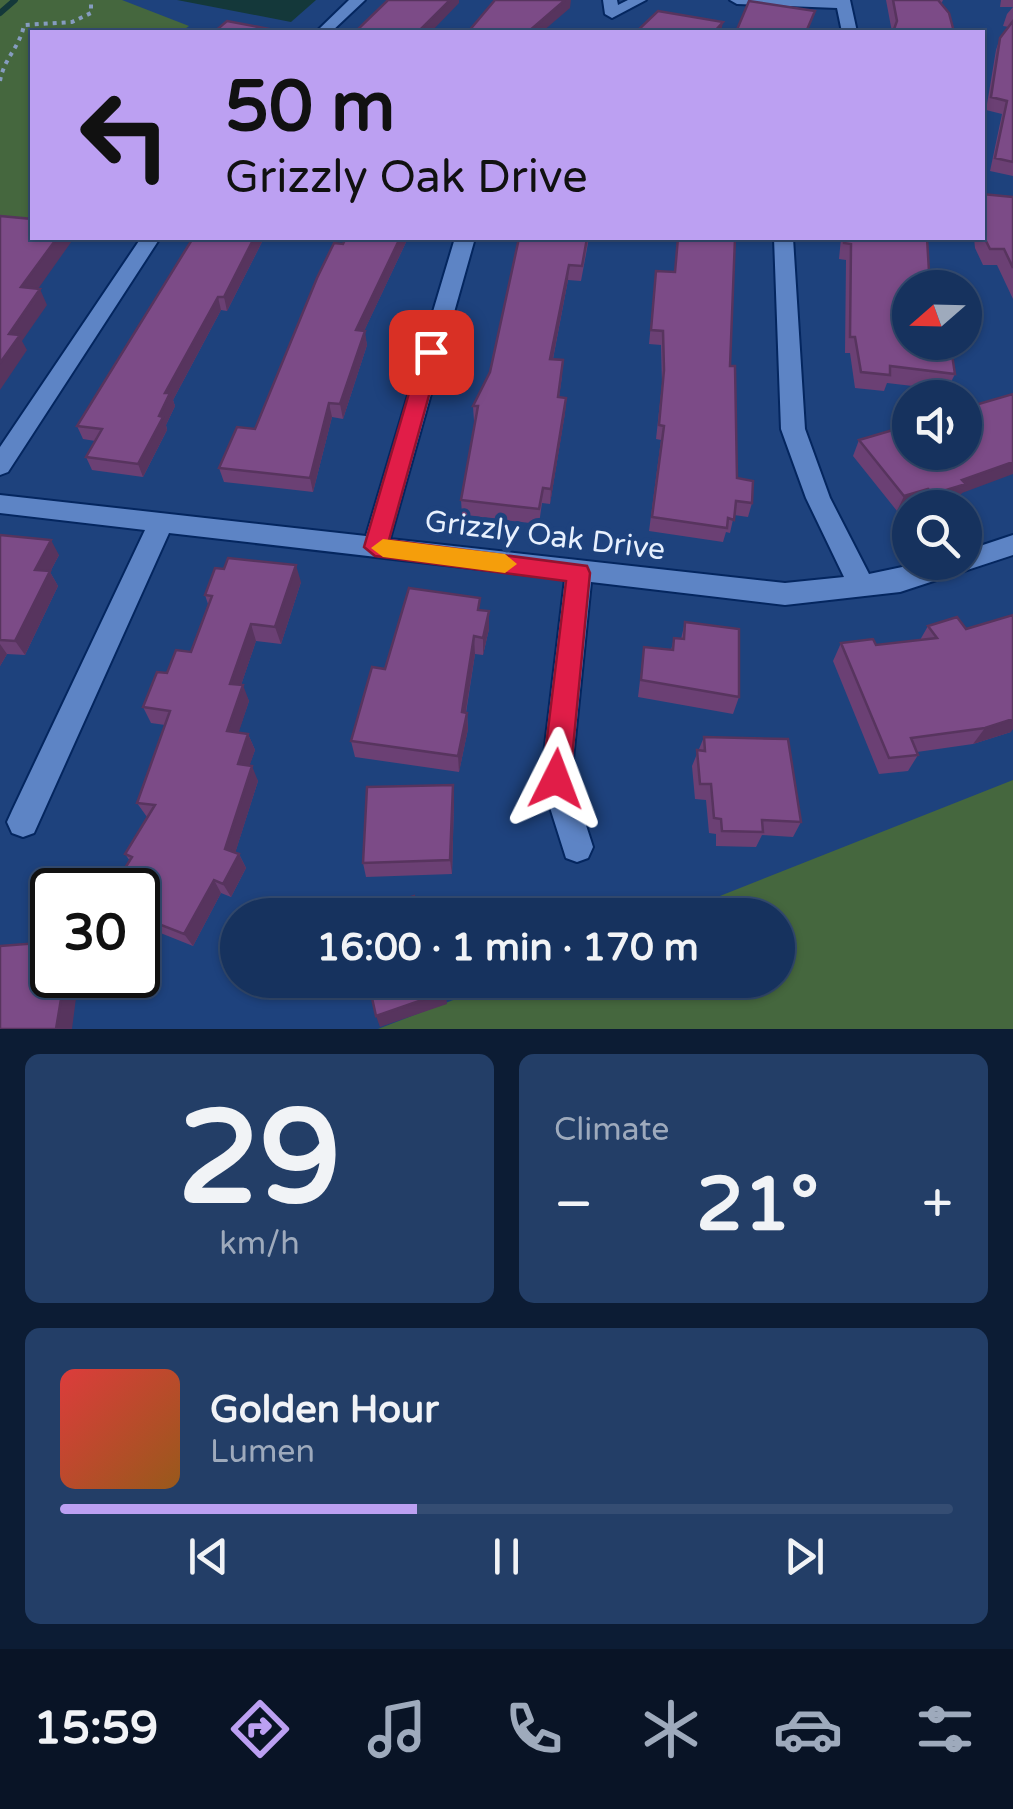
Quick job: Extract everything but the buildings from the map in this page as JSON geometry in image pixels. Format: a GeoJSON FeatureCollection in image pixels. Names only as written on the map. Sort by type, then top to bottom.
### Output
{"type":"FeatureCollection","features":[{"type":"Feature","properties":{"kind":"street"},"geometry":{"type":"LineString","coordinates":[[326,30],[358,0]]}},
{"type":"Feature","properties":{"kind":"street"},"geometry":{"type":"LineString","coordinates":[[627,0],[639,0]]}},
{"type":"Feature","properties":{"kind":"street"},"geometry":{"type":"LineString","coordinates":[[600,26],[611,7],[639,0]]}},
{"type":"Feature","properties":{"kind":"street"},"geometry":{"type":"LineString","coordinates":[[737,0],[844,2],[850,30]]}},
{"type":"Feature","properties":{"kind":"street"},"geometry":{"type":"LineString","coordinates":[[0,466],[149,240]]}},
{"type":"Feature","properties":{"kind":"street"},"geometry":{"type":"LineString","coordinates":[[375,547],[464,240]]}},
{"type":"Feature","properties":{"kind":"street"},"geometry":{"type":"LineString","coordinates":[[784,240],[794,429],[818,498],[862,586]]}},
{"type":"Feature","properties":{"kind":"street","name":"Grizzly Oak Drive"},"geometry":{"type":"LineString","coordinates":[[0,504],[785,594],[903,580]]}},
{"type":"Feature","properties":{"kind":"street"},"geometry":{"type":"LineString","coordinates":[[23,822],[161,523]]}},
{"type":"Feature","properties":{"kind":"street","name":"Grizzly Oak Drive"},"geometry":{"type":"LineString","coordinates":[[982,556],[1013,545]]}},
{"type":"Feature","properties":{"kind":"street"},"geometry":{"type":"LineString","coordinates":[[577,847],[556,779],[578,573]]}},
{"type":"Feature","properties":{"kind":"path"},"geometry":{"type":"LineString","coordinates":[[0,81],[4,59],[21,40],[24,25],[72,22],[91,13],[91,0]]}},
{"type":"Feature","properties":{"kind":"green space"},"geometry":{"type":"Polygon","coordinates":[[[0,0],[122,0],[189,26],[184,30],[30,30],[30,231],[0,228],[0,0]]]}},
{"type":"Feature","properties":{"kind":"green space"},"geometry":{"type":"Polygon","coordinates":[[[1013,780],[1013,1029],[378,1029],[458,998],[795,998],[795,898],[715,898],[1013,780]]]}},
{"type":"Feature","properties":{"kind":"shaded area"},"geometry":{"type":"Polygon","coordinates":[[[177,0],[316,0],[291,22],[177,0]]]}},
{"type":"Feature","properties":{"kind":"waterway"},"geometry":{"type":"LineString","coordinates":[[0,13],[15,0]]}},
{"type":"Feature","properties":{"kind":"slow traffic"},"geometry":{"type":"LineString","coordinates":[[383,548],[505,564]]}},
{"type":"Feature","properties":{"kind":"route"},"geometry":{"type":"LineString","coordinates":[[431,352],[375,547],[578,573],[557,738],[556,779]]}}]}
